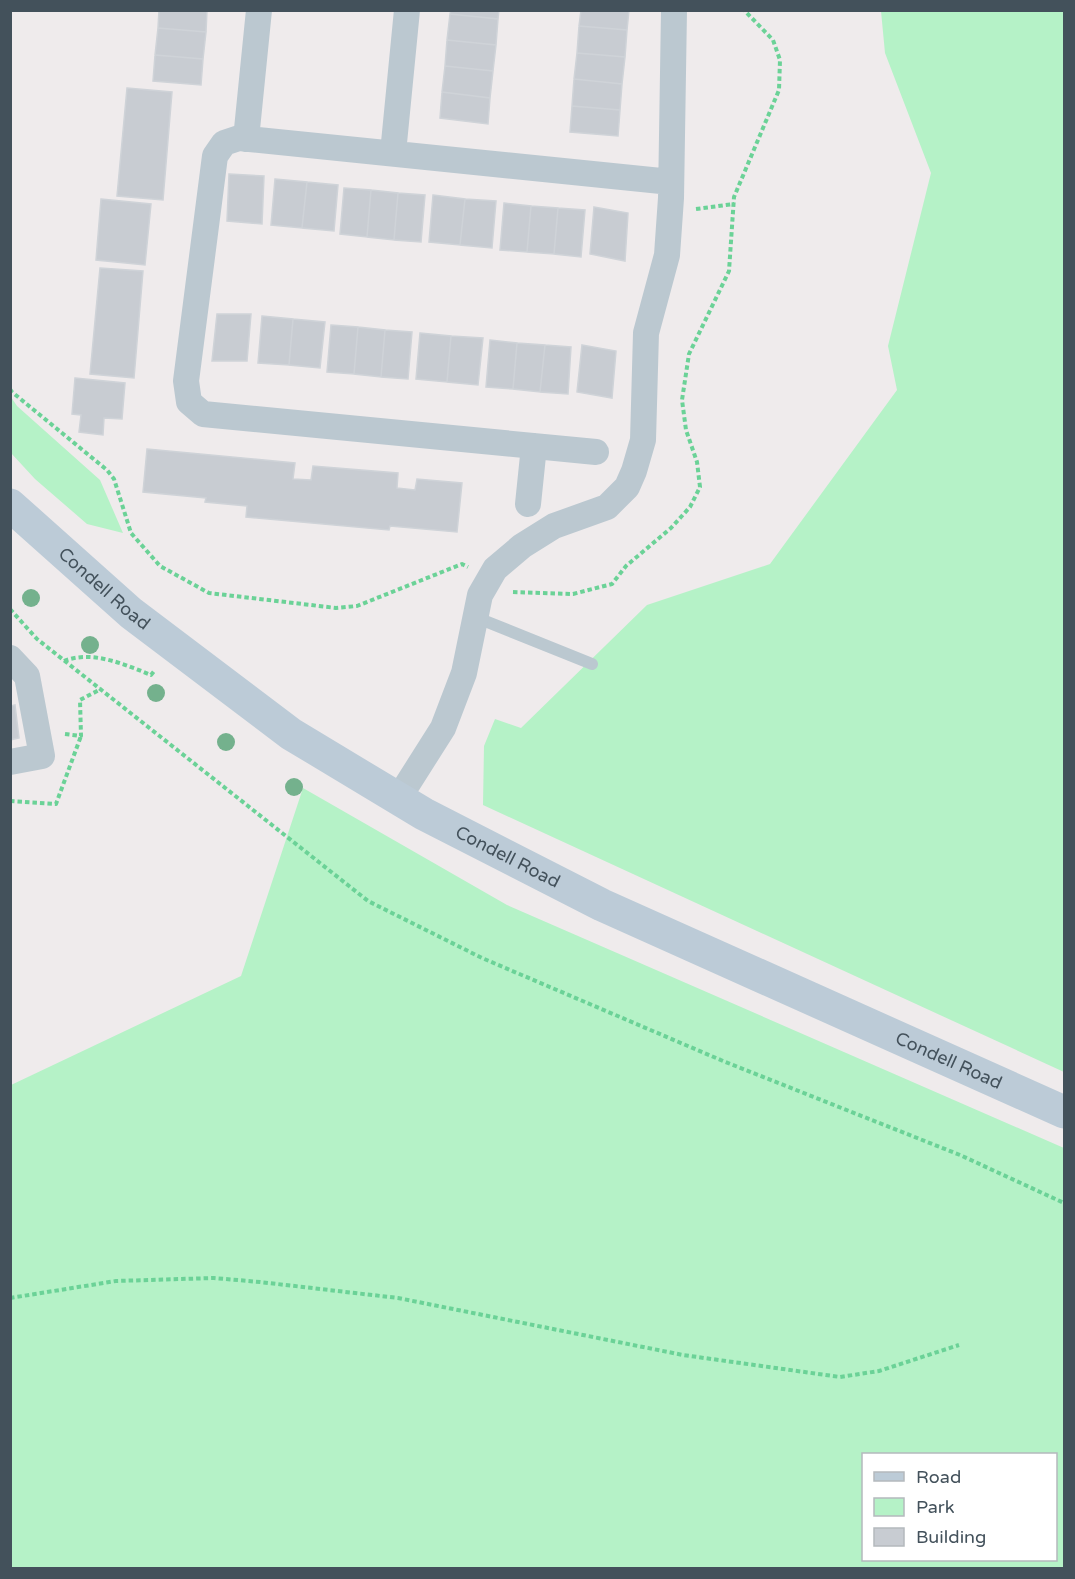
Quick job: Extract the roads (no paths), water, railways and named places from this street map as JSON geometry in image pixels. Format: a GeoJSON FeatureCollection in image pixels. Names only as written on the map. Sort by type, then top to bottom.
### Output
{"type":"FeatureCollection","features":[{"type":"Feature","properties":{"kind":"main road","name":"Condell Road"},"geometry":{"type":"LineString","coordinates":[[10,505],[130,613],[156,633],[291,734],[398,799],[602,905],[1065,1112]]}},
{"type":"Feature","properties":{"kind":"street"},"geometry":{"type":"LineString","coordinates":[[246,138],[258,10]]}},
{"type":"Feature","properties":{"kind":"street"},"geometry":{"type":"LineString","coordinates":[[393,153],[407,10]]}},
{"type":"Feature","properties":{"kind":"street"},"geometry":{"type":"LineString","coordinates":[[398,799],[443,728],[464,673],[480,596],[495,569],[522,546],[554,526],[607,507],[627,487],[634,471],[643,440],[646,333],[667,255],[671,182],[674,10]]}},
{"type":"Feature","properties":{"kind":"street"},"geometry":{"type":"LineString","coordinates":[[596,452],[203,414],[189,402],[186,381],[215,156],[224,143],[246,138],[671,182]]}},
{"type":"Feature","properties":{"kind":"street"},"geometry":{"type":"LineString","coordinates":[[528,504],[534,446]]}},
{"type":"Feature","properties":{"kind":"street"},"geometry":{"type":"LineString","coordinates":[[10,658],[27,676],[42,756],[10,762]]}},
{"type":"Feature","properties":{"kind":"lane"},"geometry":{"type":"LineString","coordinates":[[475,617],[592,664]]}}]}
